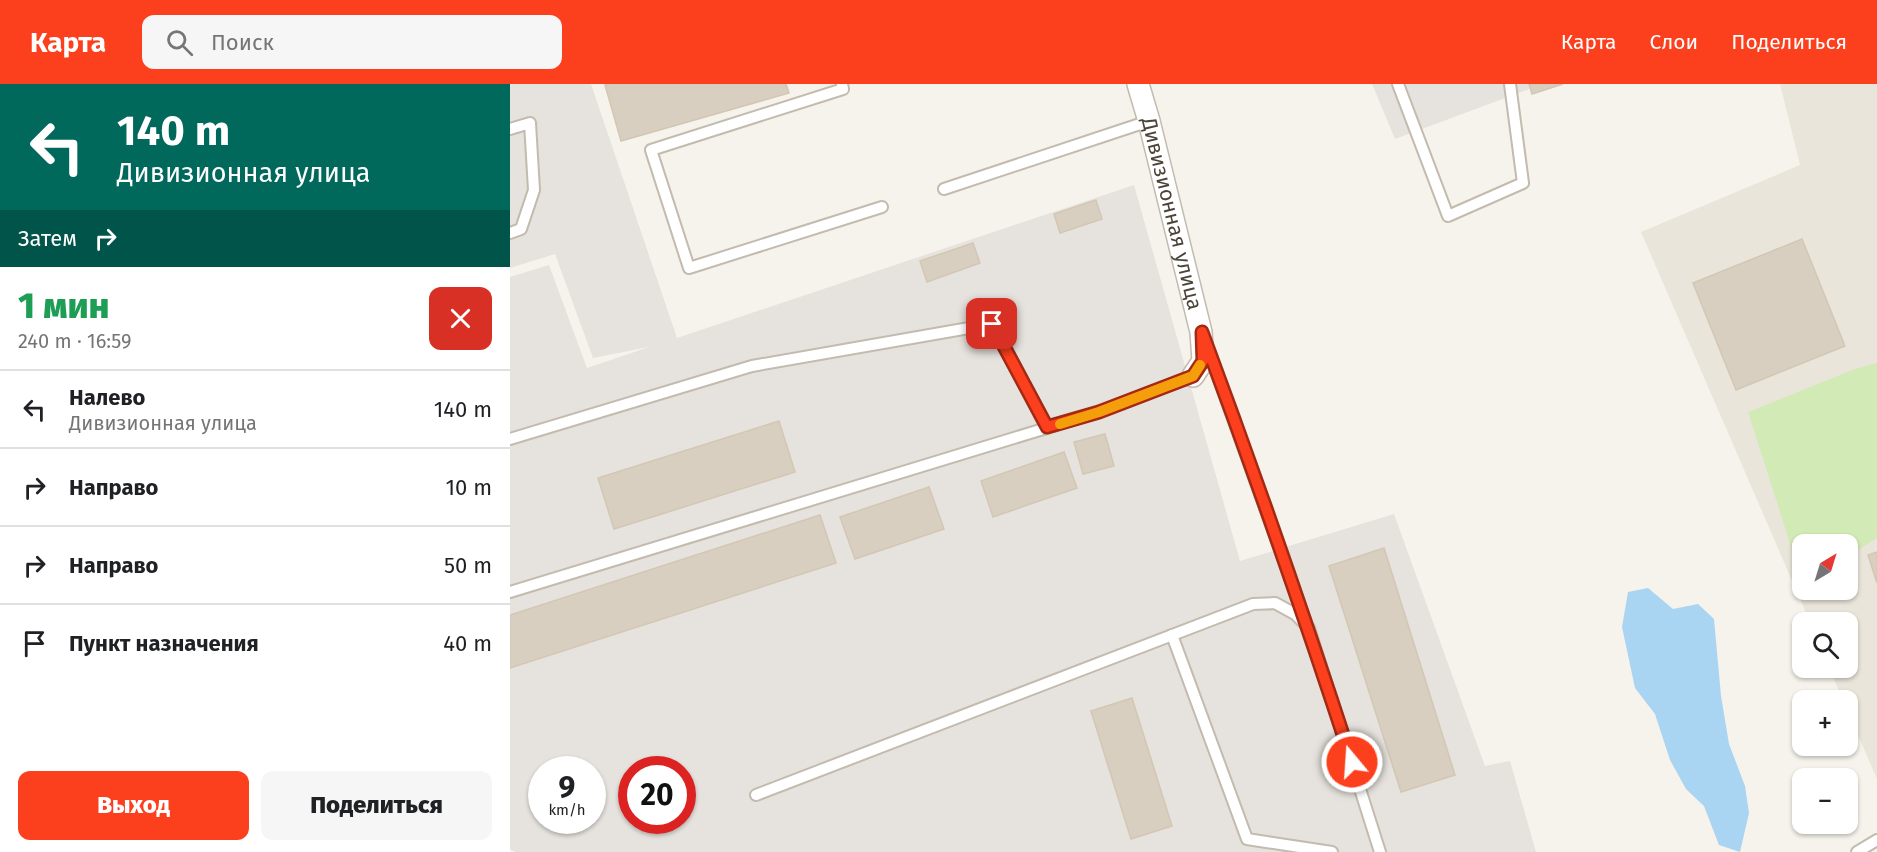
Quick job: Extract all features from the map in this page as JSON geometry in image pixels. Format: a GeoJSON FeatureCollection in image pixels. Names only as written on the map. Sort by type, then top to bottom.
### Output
{"type":"FeatureCollection","features":[{"type":"Feature","properties":{"kind":"street","name":"Дивизионная улица"},"geometry":{"type":"LineString","coordinates":[[1138,84],[1202,332],[1203,361],[1193,376]]}},
{"type":"Feature","properties":{"kind":"lane"},"geometry":{"type":"LineString","coordinates":[[842,84],[843,89],[651,150],[689,268],[882,207]]}},
{"type":"Feature","properties":{"kind":"lane"},"geometry":{"type":"LineString","coordinates":[[1398,84],[1448,216],[1523,183],[1510,84]]}},
{"type":"Feature","properties":{"kind":"lane"},"geometry":{"type":"LineString","coordinates":[[944,189],[1149,121]]}},
{"type":"Feature","properties":{"kind":"lane"},"geometry":{"type":"LineString","coordinates":[[510,129],[530,123],[534,189],[521,229],[510,233]]}},
{"type":"Feature","properties":{"kind":"lane"},"geometry":{"type":"LineString","coordinates":[[510,439],[752,366],[992,324],[1047,427]]}},
{"type":"Feature","properties":{"kind":"lane"},"geometry":{"type":"LineString","coordinates":[[1202,332],[1308,628],[1380,852]]}},
{"type":"Feature","properties":{"kind":"lane"},"geometry":{"type":"LineString","coordinates":[[510,592],[1099,412],[1193,376]]}},
{"type":"Feature","properties":{"kind":"lane"},"geometry":{"type":"LineString","coordinates":[[756,795],[1253,604],[1275,603],[1295,614],[1308,628]]}},
{"type":"Feature","properties":{"kind":"lane"},"geometry":{"type":"LineString","coordinates":[[1172,635],[1247,839],[1332,852]]}},
{"type":"Feature","properties":{"kind":"lane"},"geometry":{"type":"LineString","coordinates":[[1857,852],[1877,840]]}},
{"type":"Feature","properties":{"kind":"shaded area"},"geometry":{"type":"Polygon","coordinates":[[[510,84],[591,84],[677,338],[1134,185],[1240,561],[1394,514],[1485,766],[1510,761],[1536,852],[515,852],[510,849],[510,277],[549,265],[587,368],[649,347],[593,358],[555,254],[510,268],[510,84]]]}},
{"type":"Feature","properties":{"kind":"shaded area"},"geometry":{"type":"Polygon","coordinates":[[[1372,84],[1543,84],[1395,139],[1372,84]]]}},
{"type":"Feature","properties":{"kind":"shaded area"},"geometry":{"type":"Polygon","coordinates":[[[1780,84],[1877,84],[1877,779],[1858,735],[1858,690],[1839,690],[1833,678],[1858,678],[1858,612],[1806,612],[1800,600],[1858,600],[1858,534],[1792,534],[1792,580],[1641,232],[1800,165],[1780,84]]]}},
{"type":"Feature","properties":{"kind":"green space"},"geometry":{"type":"Polygon","coordinates":[[[1877,363],[1877,538],[1858,550],[1858,534],[1792,534],[1792,550],[1748,412],[1855,369],[1877,363]]]}},
{"type":"Feature","properties":{"kind":"water"},"geometry":{"type":"Polygon","coordinates":[[[1648,588],[1673,609],[1698,604],[1714,619],[1721,696],[1729,744],[1745,786],[1749,813],[1740,852],[1719,845],[1704,806],[1686,789],[1670,760],[1655,714],[1635,688],[1622,627],[1628,592],[1648,588]]]}},
{"type":"Feature","properties":{"kind":"building"},"geometry":{"type":"Polygon","coordinates":[[[786,84],[789,93],[621,141],[605,85],[786,84]]]}},
{"type":"Feature","properties":{"kind":"building"},"geometry":{"type":"Polygon","coordinates":[[[1529,84],[1563,84],[1532,94],[1529,84]]]}},
{"type":"Feature","properties":{"kind":"building"},"geometry":{"type":"Polygon","coordinates":[[[1096,200],[1102,219],[1060,233],[1054,214],[1096,200]]]}},
{"type":"Feature","properties":{"kind":"building"},"geometry":{"type":"Polygon","coordinates":[[[1802,239],[1845,346],[1736,390],[1693,283],[1802,239]]]}},
{"type":"Feature","properties":{"kind":"building"},"geometry":{"type":"Polygon","coordinates":[[[973,243],[980,263],[927,282],[920,261],[973,243]]]}},
{"type":"Feature","properties":{"kind":"building"},"geometry":{"type":"Polygon","coordinates":[[[779,421],[795,472],[614,529],[598,478],[779,421]]]}},
{"type":"Feature","properties":{"kind":"building"},"geometry":{"type":"Polygon","coordinates":[[[1105,434],[1114,466],[1083,474],[1074,442],[1105,434]]]}},
{"type":"Feature","properties":{"kind":"building"},"geometry":{"type":"Polygon","coordinates":[[[1064,452],[1077,488],[993,517],[981,481],[1064,452]]]}},
{"type":"Feature","properties":{"kind":"building"},"geometry":{"type":"Polygon","coordinates":[[[929,487],[944,529],[855,559],[840,517],[929,487]]]}},
{"type":"Feature","properties":{"kind":"building"},"geometry":{"type":"Polygon","coordinates":[[[820,515],[836,563],[510,668],[510,615],[820,515]]]}},
{"type":"Feature","properties":{"kind":"building"},"geometry":{"type":"Polygon","coordinates":[[[1384,548],[1455,775],[1401,792],[1329,566],[1384,548]]]}},
{"type":"Feature","properties":{"kind":"building"},"geometry":{"type":"Polygon","coordinates":[[[1877,552],[1877,583],[1868,555],[1877,552]]]}},
{"type":"Feature","properties":{"kind":"building"},"geometry":{"type":"Polygon","coordinates":[[[1132,698],[1172,826],[1131,839],[1091,711],[1132,698]]]}},
{"type":"Feature","properties":{"kind":"slow traffic"},"geometry":{"type":"LineString","coordinates":[[1060,424],[1099,412],[1193,376],[1200,365]]}},
{"type":"Feature","properties":{"kind":"route"},"geometry":{"type":"LineString","coordinates":[[992,324],[1047,427],[1099,412],[1193,376],[1203,361],[1202,332],[1308,628],[1352,762]]}}]}
